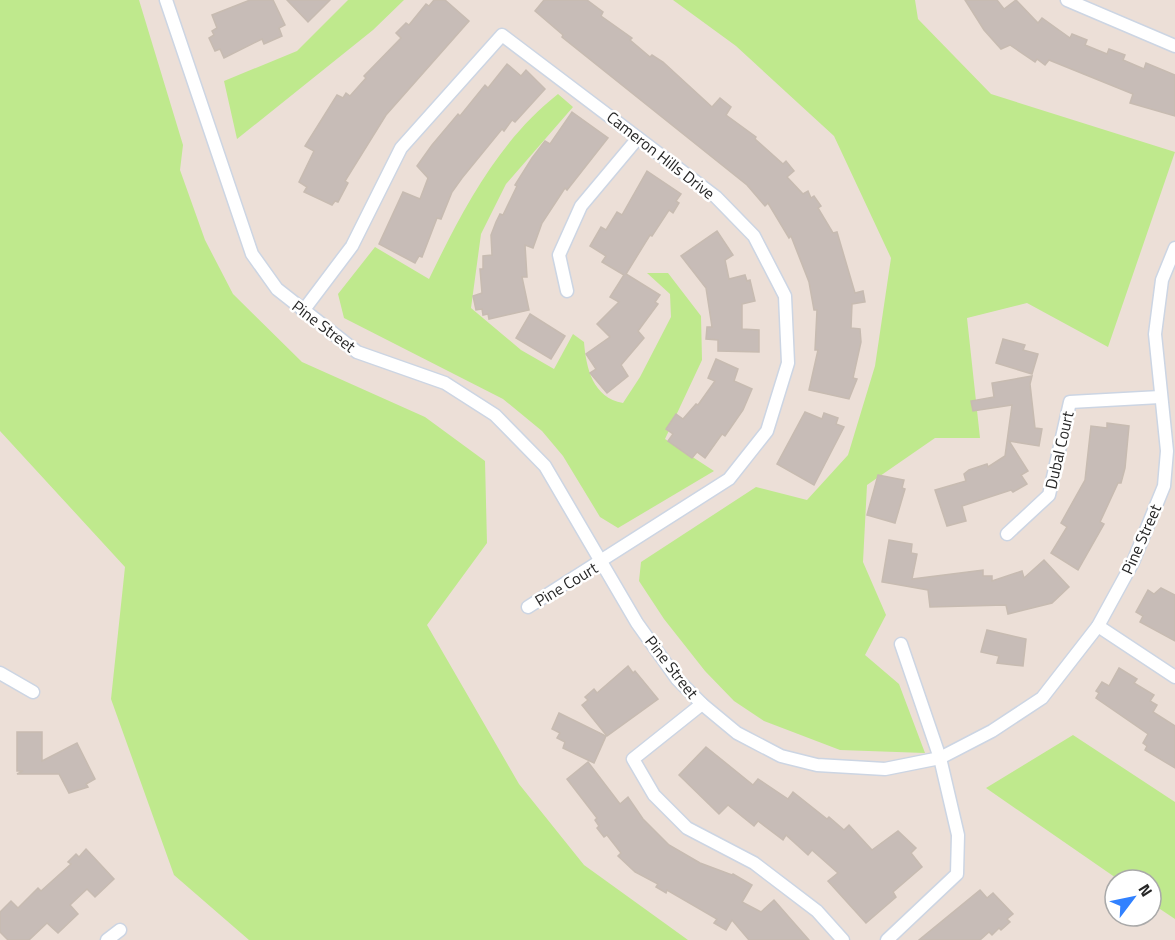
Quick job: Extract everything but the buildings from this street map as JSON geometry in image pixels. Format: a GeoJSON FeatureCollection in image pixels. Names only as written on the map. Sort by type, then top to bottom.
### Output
{"type":"FeatureCollection","features":[{"type":"Feature","properties":{"kind":"street"},"geometry":{"type":"LineString","coordinates":[[1067,0],[1175,46]]}},
{"type":"Feature","properties":{"kind":"street","name":"Pine Street"},"geometry":{"type":"LineString","coordinates":[[169,1],[252,254],[277,289],[357,352],[445,383],[495,414],[545,466],[637,623],[678,679],[702,704],[737,733],[781,756],[817,765],[885,769],[940,758],[992,731],[1042,698],[1098,626],[1133,562],[1170,486],[1155,334],[1162,280],[1174,256]]}},
{"type":"Feature","properties":{"kind":"street","name":"Cameron Hills Drive"},"geometry":{"type":"LineString","coordinates":[[303,311],[352,246],[401,148],[502,35],[717,197],[754,236],[784,296],[788,363],[767,432],[729,479],[603,562]]}},
{"type":"Feature","properties":{"kind":"street"},"geometry":{"type":"LineString","coordinates":[[567,291],[559,255],[580,206],[638,138]]}},
{"type":"Feature","properties":{"kind":"street","name":"Dubal Court"},"geometry":{"type":"LineString","coordinates":[[1007,534],[1050,495],[1070,402],[1160,397]]}},
{"type":"Feature","properties":{"kind":"street","name":"Pine Court"},"geometry":{"type":"LineString","coordinates":[[528,607],[603,562]]}},
{"type":"Feature","properties":{"kind":"street"},"geometry":{"type":"LineString","coordinates":[[1098,626],[1175,677]]}},
{"type":"Feature","properties":{"kind":"street"},"geometry":{"type":"LineString","coordinates":[[887,940],[957,874],[958,835],[940,758],[901,644]]}},
{"type":"Feature","properties":{"kind":"street"},"geometry":{"type":"LineString","coordinates":[[0,673],[33,692]]}},
{"type":"Feature","properties":{"kind":"street"},"geometry":{"type":"LineString","coordinates":[[702,704],[633,759],[654,795],[687,828],[754,863],[817,911],[843,940]]}},
{"type":"Feature","properties":{"kind":"street"},"geometry":{"type":"LineString","coordinates":[[107,940],[120,930]]}},
{"type":"Feature","properties":{"kind":"green space"},"geometry":{"type":"Polygon","coordinates":[[[0,0],[139,0],[183,145],[180,170],[205,240],[233,294],[302,362],[425,417],[485,461],[487,543],[427,625],[519,784],[584,865],[688,940],[249,940],[174,875],[111,699],[125,567],[0,431],[0,0]]]}},
{"type":"Feature","properties":{"kind":"green space"},"geometry":{"type":"Polygon","coordinates":[[[348,0],[404,0],[373,30],[237,139],[224,81],[297,51],[348,0]]]}},
{"type":"Feature","properties":{"kind":"green space"},"geometry":{"type":"Polygon","coordinates":[[[673,0],[915,0],[918,19],[991,94],[1175,152],[1108,347],[1027,303],[967,318],[980,438],[935,438],[867,485],[863,562],[886,615],[865,655],[899,684],[925,753],[840,750],[764,721],[734,701],[705,671],[664,619],[639,581],[641,562],[756,487],[807,500],[848,455],[875,366],[891,258],[834,136],[736,46],[673,0]]]}},
{"type":"Feature","properties":{"kind":"green space"},"geometry":{"type":"Polygon","coordinates":[[[558,94],[573,107],[506,184],[481,234],[471,308],[521,350],[554,369],[573,334],[584,342],[589,371],[598,388],[613,400],[623,403],[640,377],[671,317],[670,294],[647,273],[668,273],[701,316],[702,360],[665,439],[714,471],[618,528],[600,517],[563,456],[542,431],[503,399],[344,318],[338,294],[375,247],[429,279],[483,179],[517,133],[558,94]]]}},
{"type":"Feature","properties":{"kind":"green space"},"geometry":{"type":"Polygon","coordinates":[[[1073,735],[1175,802],[1175,919],[1163,911],[1163,868],[1103,869],[986,788],[1073,735]]]}}]}
